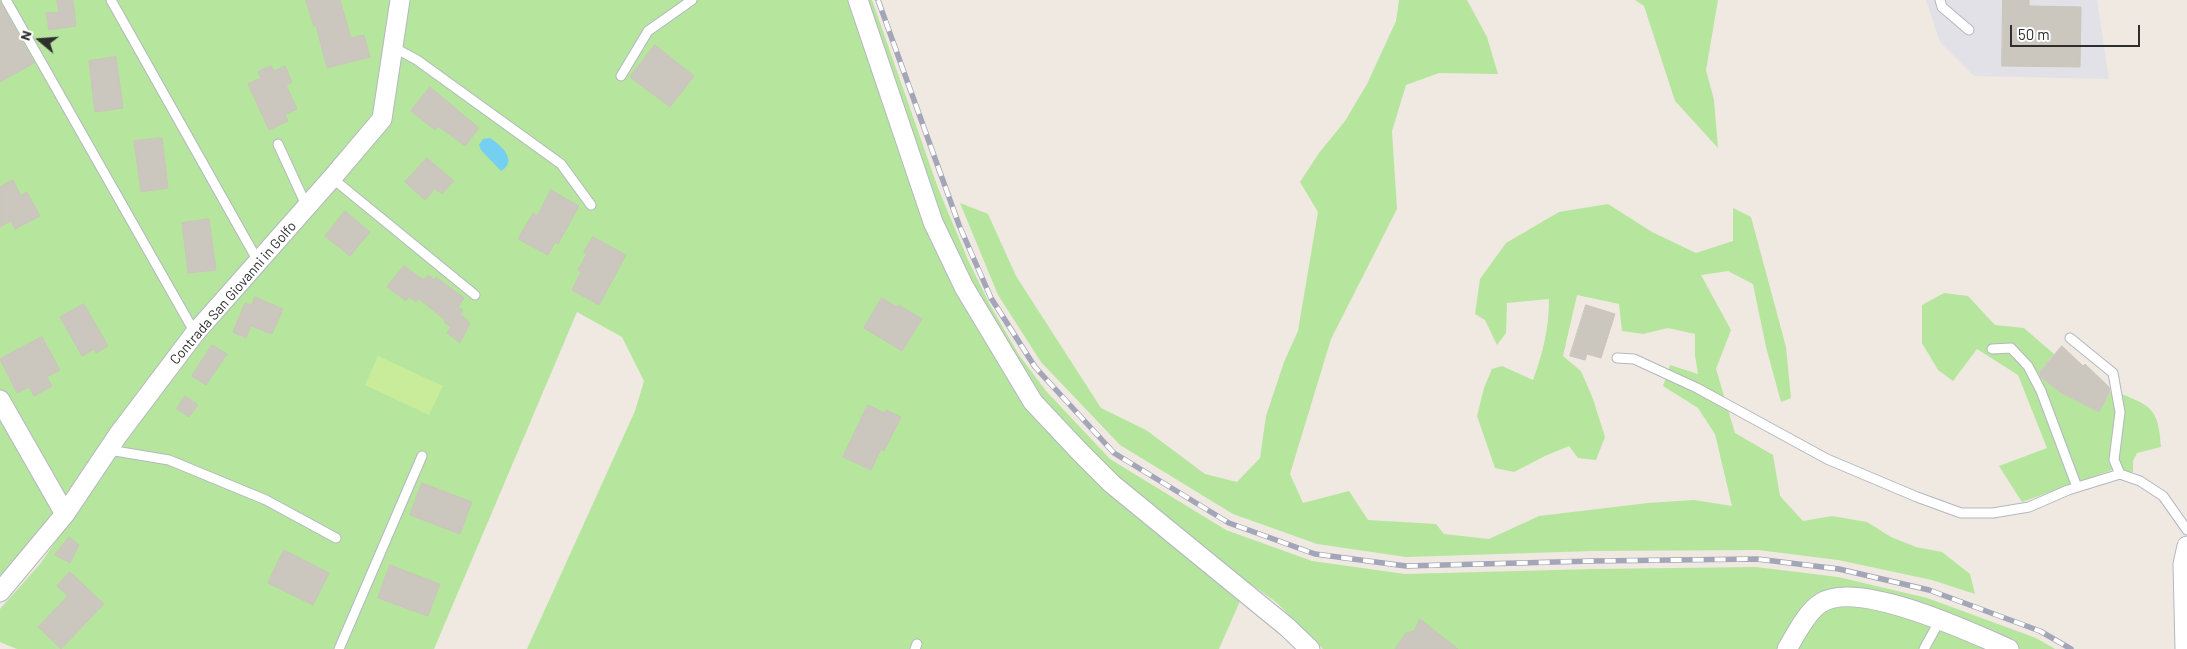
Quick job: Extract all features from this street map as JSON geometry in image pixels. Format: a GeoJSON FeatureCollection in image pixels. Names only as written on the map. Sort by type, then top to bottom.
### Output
{"type":"FeatureCollection","features":[{"type":"Feature","properties":{"kind":"street","name":"Contrada San Giovanni in Golfo"},"geometry":{"type":"LineString","coordinates":[[0,592],[65,514],[109,450],[196,333],[382,119],[400,0]]}},
{"type":"Feature","properties":{"kind":"street"},"geometry":{"type":"LineString","coordinates":[[858,0],[933,222],[964,287],[1033,402],[1112,484],[1287,627],[1310,649]]}},
{"type":"Feature","properties":{"kind":"street"},"geometry":{"type":"LineString","coordinates":[[0,400],[65,514]]}},
{"type":"Feature","properties":{"kind":"street"},"geometry":{"type":"LineString","coordinates":[[2185,649],[2183,564],[2187,546]]}},
{"type":"Feature","properties":{"kind":"street"},"geometry":{"type":"LineString","coordinates":[[1787,649],[1802,624],[1820,603],[1844,595],[1889,604],[1940,620],[2009,649]]}},
{"type":"Feature","properties":{"kind":"lane"},"geometry":{"type":"LineString","coordinates":[[6,0],[196,333]]}},
{"type":"Feature","properties":{"kind":"lane"},"geometry":{"type":"LineString","coordinates":[[111,0],[259,262]]}},
{"type":"Feature","properties":{"kind":"lane"},"geometry":{"type":"LineString","coordinates":[[620,76],[648,31],[692,0]]}},
{"type":"Feature","properties":{"kind":"lane"},"geometry":{"type":"LineString","coordinates":[[1940,0],[1942,7],[1969,30]]}},
{"type":"Feature","properties":{"kind":"lane"},"geometry":{"type":"LineString","coordinates":[[393,47],[425,66],[561,164],[591,205]]}},
{"type":"Feature","properties":{"kind":"lane"},"geometry":{"type":"LineString","coordinates":[[278,144],[307,207]]}},
{"type":"Feature","properties":{"kind":"lane"},"geometry":{"type":"LineString","coordinates":[[332,178],[475,295]]}},
{"type":"Feature","properties":{"kind":"lane"},"geometry":{"type":"LineString","coordinates":[[2070,338],[2113,373],[2120,412],[2114,460],[2120,474]]}},
{"type":"Feature","properties":{"kind":"lane"},"geometry":{"type":"LineString","coordinates":[[1992,349],[2011,348],[2028,366],[2041,391],[2077,487]]}},
{"type":"Feature","properties":{"kind":"lane"},"geometry":{"type":"LineString","coordinates":[[1617,358],[1634,359],[1697,388],[1827,459],[1917,497],[1961,513],[1993,513],[2029,507],[2077,487],[2120,474],[2140,481],[2163,496],[2187,530]]}},
{"type":"Feature","properties":{"kind":"lane"},"geometry":{"type":"LineString","coordinates":[[109,450],[169,460],[266,500],[336,538]]}},
{"type":"Feature","properties":{"kind":"lane"},"geometry":{"type":"LineString","coordinates":[[340,649],[422,456]]}},
{"type":"Feature","properties":{"kind":"lane"},"geometry":{"type":"LineString","coordinates":[[1924,649],[1940,620]]}},
{"type":"Feature","properties":{"kind":"shaded area"},"geometry":{"type":"Polygon","coordinates":[[[1926,0],[2097,0],[2109,79],[1974,76],[1940,42],[1926,0]]]}},
{"type":"Feature","properties":{"kind":"green space"},"geometry":{"type":"Polygon","coordinates":[[[0,0],[396,0],[377,118],[0,588],[0,0]]]}},
{"type":"Feature","properties":{"kind":"green space"},"geometry":{"type":"Polygon","coordinates":[[[405,0],[872,0],[938,188],[968,260],[990,305],[1019,355],[1046,391],[1110,459],[1226,530],[1312,561],[1405,574],[1756,567],[1838,577],[1927,598],[2036,638],[2055,649],[1323,649],[1276,602],[1246,581],[1240,601],[1219,649],[527,649],[635,411],[644,381],[622,337],[577,312],[434,649],[17,649],[0,642],[0,609],[40,564],[128,437],[202,341],[382,133],[405,0]]]}},
{"type":"Feature","properties":{"kind":"green space"},"geometry":{"type":"Polygon","coordinates":[[[1399,0],[1467,0],[1487,37],[1498,74],[1439,73],[1406,85],[1392,131],[1397,209],[1331,339],[1290,474],[1303,503],[1349,491],[1368,520],[1436,524],[1444,534],[1489,539],[1539,516],[1648,503],[1694,500],[1732,506],[1715,434],[1698,408],[1663,386],[1670,365],[1698,374],[1695,355],[1695,334],[1668,328],[1643,334],[1622,331],[1619,304],[1577,295],[1563,356],[1581,371],[1593,399],[1605,437],[1596,460],[1578,458],[1569,446],[1514,472],[1495,468],[1477,416],[1484,388],[1492,369],[1502,366],[1533,380],[1545,340],[1549,299],[1507,303],[1506,333],[1497,345],[1485,320],[1475,314],[1480,279],[1506,243],[1559,212],[1608,204],[1652,232],[1696,253],[1733,241],[1733,208],[1751,217],[1786,347],[1791,398],[1781,402],[1766,347],[1753,284],[1728,271],[1701,275],[1731,330],[1716,369],[1735,433],[1773,455],[1780,496],[1803,521],[1832,516],[1867,522],[1891,537],[1916,547],[1942,552],[1970,574],[1975,594],[1932,580],[1838,560],[1758,550],[1593,551],[1406,557],[1317,544],[1233,514],[1120,445],[1041,362],[998,295],[960,203],[988,214],[1016,276],[1101,408],[1146,430],[1205,474],[1237,482],[1260,458],[1266,416],[1284,362],[1298,331],[1318,212],[1300,182],[1319,153],[1345,121],[1367,84],[1396,21],[1399,0]]]}},
{"type":"Feature","properties":{"kind":"green space"},"geometry":{"type":"Polygon","coordinates":[[[1635,0],[1718,0],[1706,70],[1714,100],[1718,148],[1675,101],[1644,6],[1635,0]]]}},
{"type":"Feature","properties":{"kind":"green space"},"geometry":{"type":"Polygon","coordinates":[[[1944,293],[1968,296],[1995,325],[2024,328],[2054,354],[2038,374],[2060,392],[2099,412],[2112,390],[2142,403],[2154,414],[2160,433],[2161,447],[2137,453],[2133,461],[2133,472],[2112,470],[2022,502],[1999,466],[2047,448],[2018,375],[1977,349],[1953,381],[1938,370],[1922,343],[1922,305],[1944,293]]]}},
{"type":"Feature","properties":{"kind":"green space"},"geometry":{"type":"Polygon","coordinates":[[[378,356],[443,386],[429,415],[365,385],[378,356]]]}},
{"type":"Feature","properties":{"kind":"water"},"geometry":{"type":"Polygon","coordinates":[[[490,138],[503,149],[508,158],[506,167],[501,171],[481,150],[479,145],[483,139],[490,138]]]}},
{"type":"Feature","properties":{"kind":"building"},"geometry":{"type":"Polygon","coordinates":[[[57,0],[73,0],[76,26],[49,30],[46,13],[59,12],[57,0]]]}},
{"type":"Feature","properties":{"kind":"building"},"geometry":{"type":"Polygon","coordinates":[[[306,0],[340,0],[351,38],[364,35],[370,57],[327,68],[316,25],[314,26],[306,0]]]}},
{"type":"Feature","properties":{"kind":"building"},"geometry":{"type":"Polygon","coordinates":[[[2003,0],[2029,0],[2029,6],[2081,7],[2080,67],[2002,66],[2003,0]]]}},
{"type":"Feature","properties":{"kind":"building"},"geometry":{"type":"Polygon","coordinates":[[[0,2],[34,63],[0,82],[0,2]]]}},
{"type":"Feature","properties":{"kind":"building"},"geometry":{"type":"Polygon","coordinates":[[[655,45],[694,76],[670,107],[630,77],[655,45]]]}},
{"type":"Feature","properties":{"kind":"building"},"geometry":{"type":"Polygon","coordinates":[[[116,57],[123,108],[95,112],[89,61],[116,57]]]}},
{"type":"Feature","properties":{"kind":"building"},"geometry":{"type":"Polygon","coordinates":[[[271,66],[274,71],[285,66],[292,82],[286,85],[297,109],[285,115],[288,121],[269,130],[248,84],[261,78],[258,72],[271,66]]]}},
{"type":"Feature","properties":{"kind":"building"},"geometry":{"type":"Polygon","coordinates":[[[430,87],[479,128],[465,146],[438,126],[435,130],[411,111],[430,87]]]}},
{"type":"Feature","properties":{"kind":"building"},"geometry":{"type":"Polygon","coordinates":[[[162,138],[168,188],[141,192],[134,141],[162,138]]]}},
{"type":"Feature","properties":{"kind":"building"},"geometry":{"type":"Polygon","coordinates":[[[427,158],[454,181],[442,194],[435,188],[425,200],[405,182],[427,158]]]}},
{"type":"Feature","properties":{"kind":"building"},"geometry":{"type":"Polygon","coordinates":[[[13,180],[21,196],[27,192],[40,216],[15,229],[11,221],[0,227],[0,187],[13,180]]]}},
{"type":"Feature","properties":{"kind":"building"},"geometry":{"type":"Polygon","coordinates":[[[551,190],[579,206],[558,244],[555,242],[548,255],[518,239],[533,213],[537,216],[551,190]]]}},
{"type":"Feature","properties":{"kind":"building"},"geometry":{"type":"Polygon","coordinates":[[[345,211],[370,232],[350,256],[325,236],[345,211]]]}},
{"type":"Feature","properties":{"kind":"building"},"geometry":{"type":"Polygon","coordinates":[[[209,219],[216,270],[188,273],[182,223],[209,219]]]}},
{"type":"Feature","properties":{"kind":"building"},"geometry":{"type":"Polygon","coordinates":[[[593,237],[626,255],[599,305],[572,290],[581,272],[578,270],[587,254],[584,252],[593,237]]]}},
{"type":"Feature","properties":{"kind":"building"},"geometry":{"type":"Polygon","coordinates":[[[404,266],[424,280],[428,275],[434,280],[436,277],[464,298],[458,307],[463,310],[460,314],[470,323],[460,343],[447,333],[451,327],[444,322],[445,320],[419,299],[416,302],[409,297],[406,301],[387,287],[404,266]]]}},
{"type":"Feature","properties":{"kind":"building"},"geometry":{"type":"Polygon","coordinates":[[[255,297],[283,309],[272,334],[251,326],[246,338],[233,332],[245,303],[252,305],[255,297]]]}},
{"type":"Feature","properties":{"kind":"building"},"geometry":{"type":"Polygon","coordinates":[[[882,298],[897,307],[899,305],[922,319],[902,351],[864,328],[882,298]]]}},
{"type":"Feature","properties":{"kind":"building"},"geometry":{"type":"Polygon","coordinates":[[[84,304],[108,346],[96,353],[94,349],[82,356],[60,317],[84,304]]]}},
{"type":"Feature","properties":{"kind":"building"},"geometry":{"type":"Polygon","coordinates":[[[1586,305],[1615,314],[1601,358],[1587,354],[1585,360],[1570,356],[1586,305]]]}},
{"type":"Feature","properties":{"kind":"building"},"geometry":{"type":"Polygon","coordinates":[[[42,337],[60,370],[47,377],[52,386],[34,396],[29,387],[17,393],[0,359],[42,337]]]}},
{"type":"Feature","properties":{"kind":"building"},"geometry":{"type":"Polygon","coordinates":[[[212,345],[227,354],[206,385],[192,376],[212,345]]]}},
{"type":"Feature","properties":{"kind":"building"},"geometry":{"type":"Polygon","coordinates":[[[2062,346],[2083,366],[2085,364],[2109,387],[2110,392],[2099,412],[2060,392],[2041,377],[2039,373],[2062,346]]]}},
{"type":"Feature","properties":{"kind":"building"},"geometry":{"type":"Polygon","coordinates":[[[185,396],[198,405],[189,417],[177,409],[185,396]]]}},
{"type":"Feature","properties":{"kind":"building"},"geometry":{"type":"Polygon","coordinates":[[[868,405],[885,413],[886,410],[901,417],[884,451],[881,449],[871,470],[843,457],[868,405]]]}},
{"type":"Feature","properties":{"kind":"building"},"geometry":{"type":"Polygon","coordinates":[[[422,483],[472,502],[460,534],[410,515],[422,483]]]}},
{"type":"Feature","properties":{"kind":"building"},"geometry":{"type":"Polygon","coordinates":[[[69,537],[79,545],[70,563],[55,555],[69,537]]]}},
{"type":"Feature","properties":{"kind":"building"},"geometry":{"type":"Polygon","coordinates":[[[284,550],[329,573],[313,605],[268,583],[284,550]]]}},
{"type":"Feature","properties":{"kind":"building"},"geometry":{"type":"Polygon","coordinates":[[[390,565],[440,584],[428,616],[378,598],[390,565]]]}},
{"type":"Feature","properties":{"kind":"building"},"geometry":{"type":"Polygon","coordinates":[[[70,572],[104,604],[61,649],[38,627],[68,596],[57,586],[70,572]]]}},
{"type":"Feature","properties":{"kind":"building"},"geometry":{"type":"Polygon","coordinates":[[[1420,619],[1458,649],[1395,649],[1406,633],[1414,631],[1420,619]]]}},
{"type":"Feature","properties":{"kind":"railway"},"geometry":{"type":"LineString","coordinates":[[878,0],[959,225],[991,298],[1035,367],[1114,453],[1229,523],[1315,554],[1406,566],[1757,559],[1839,569],[1929,590],[2040,631],[2071,649]]}}]}
